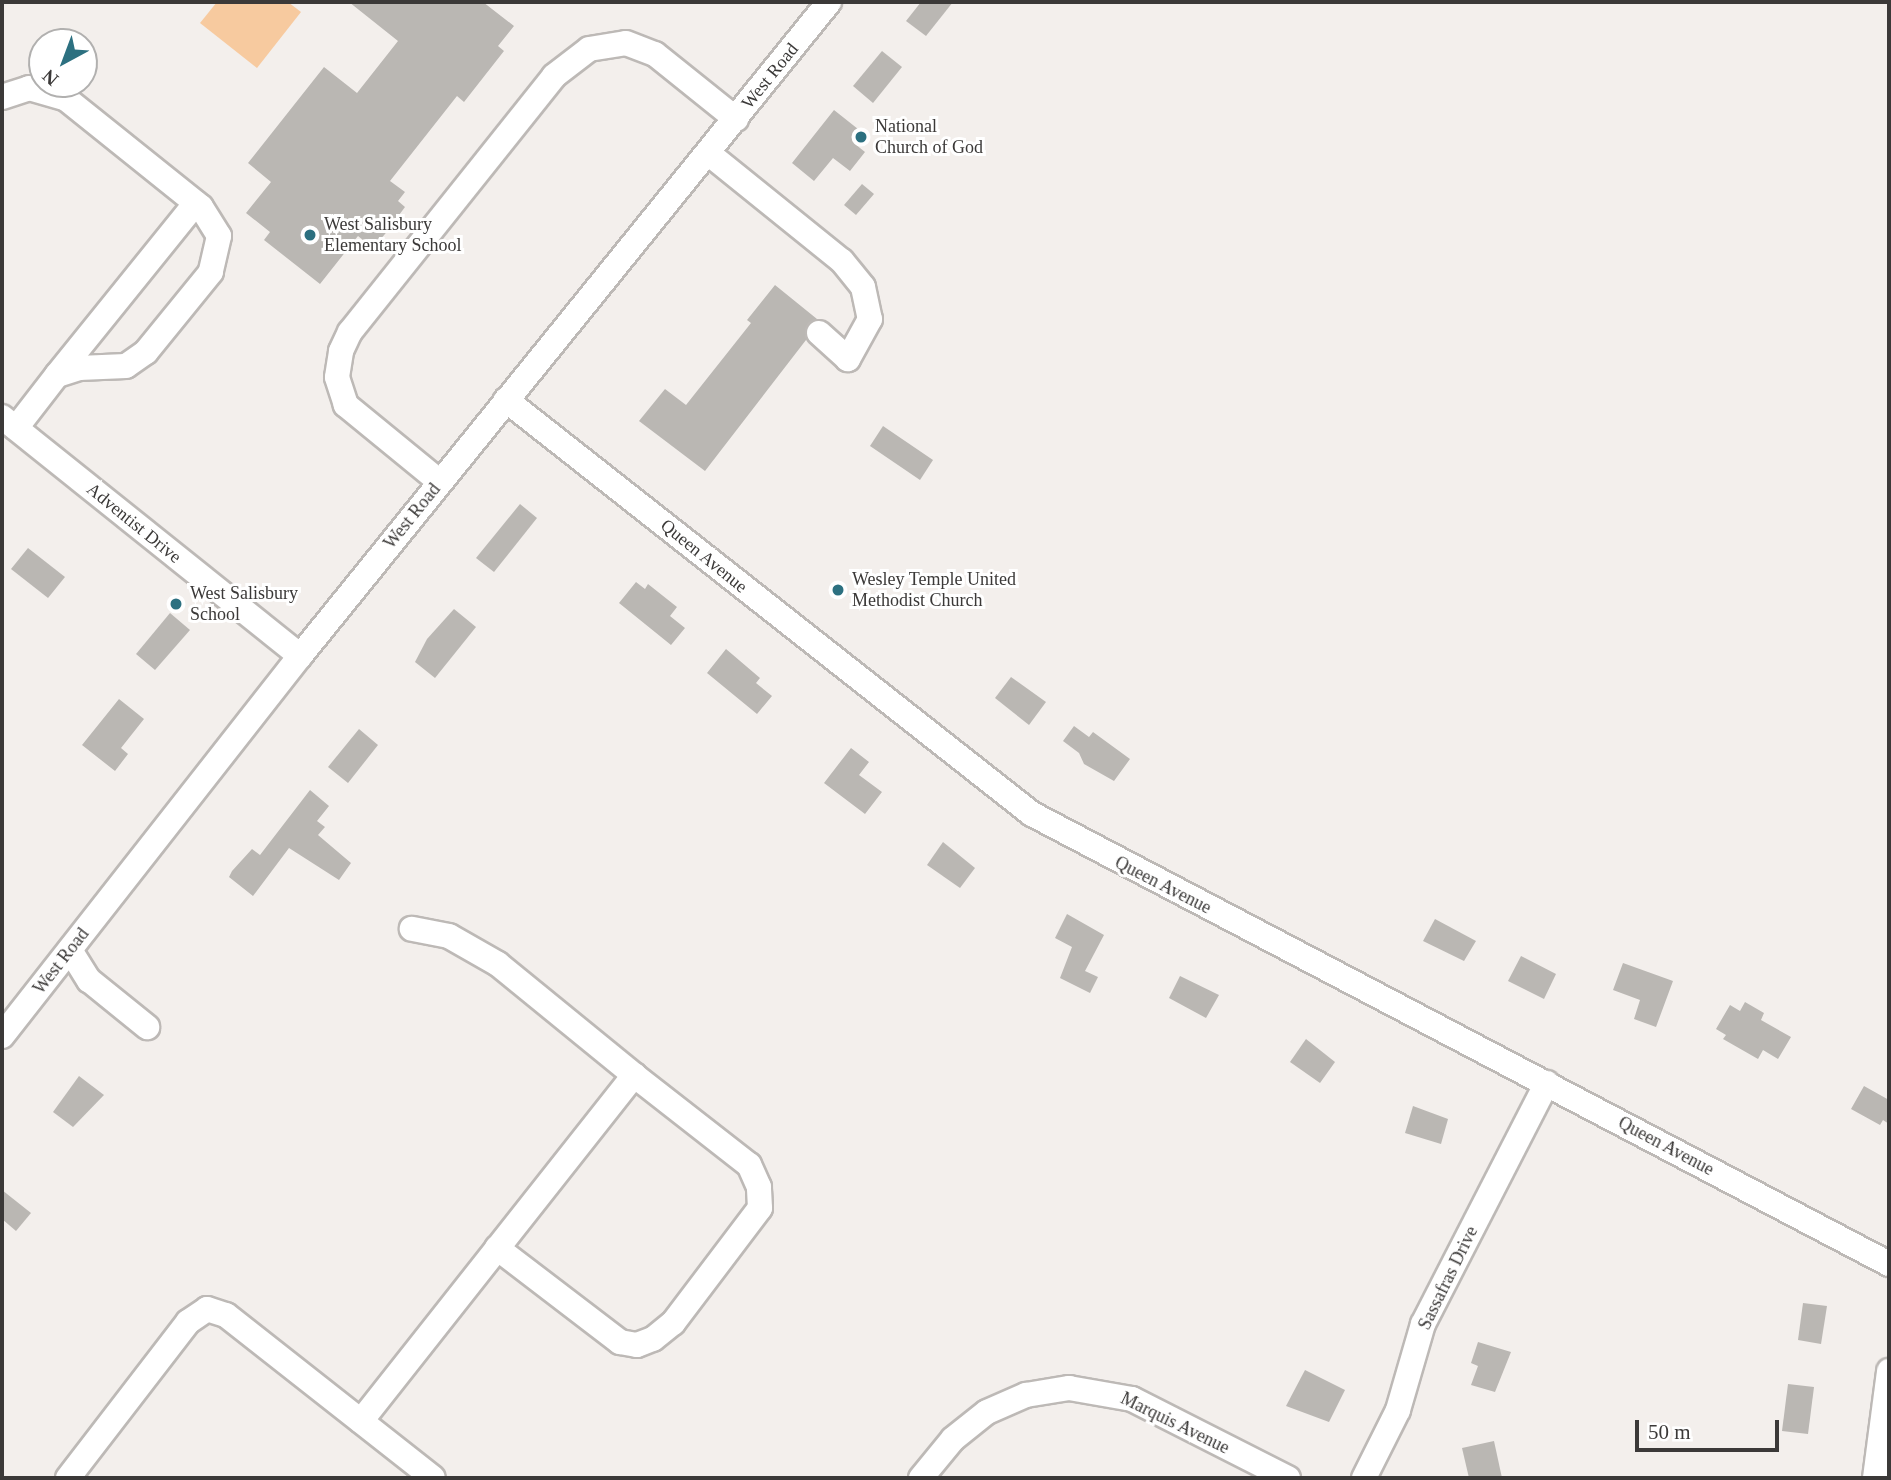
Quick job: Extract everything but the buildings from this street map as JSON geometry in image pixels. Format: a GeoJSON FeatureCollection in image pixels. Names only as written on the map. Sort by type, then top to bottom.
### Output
{"type":"FeatureCollection","features":[{"type":"Feature","properties":{"kind":"street","name":"West Road"},"geometry":{"type":"LineString","coordinates":[[2,1036],[300,656],[829,2]]}},
{"type":"Feature","properties":{"kind":"street"},"geometry":{"type":"LineString","coordinates":[[440,482],[346,405],[337,377],[341,351],[350,332],[554,76],[589,49],[626,43],[655,54],[736,119]]}},
{"type":"Feature","properties":{"kind":"street"},"geometry":{"type":"LineString","coordinates":[[2,97],[29,88],[55,93],[195,203],[216,228],[217,261],[153,345],[126,366],[79,368],[57,375]]}},
{"type":"Feature","properties":{"kind":"street"},"geometry":{"type":"LineString","coordinates":[[708,153],[842,261],[863,287],[870,319],[848,359],[819,333]]}},
{"type":"Feature","properties":{"kind":"street"},"geometry":{"type":"LineString","coordinates":[[9,423],[57,375],[195,203]]}},
{"type":"Feature","properties":{"kind":"street","name":"Queen Avenue"},"geometry":{"type":"LineString","coordinates":[[506,400],[1032,814],[1889,1264]]}},
{"type":"Feature","properties":{"kind":"street","name":"Adventist Drive"},"geometry":{"type":"LineString","coordinates":[[9,423],[300,656]]}},
{"type":"Feature","properties":{"kind":"street"},"geometry":{"type":"LineString","coordinates":[[412,929],[449,936],[498,964],[749,1165],[759,1187],[760,1208],[673,1323],[653,1339],[638,1345],[620,1342],[497,1248]]}},
{"type":"Feature","properties":{"kind":"street"},"geometry":{"type":"LineString","coordinates":[[70,950],[89,980],[147,1027]]}},
{"type":"Feature","properties":{"kind":"street"},"geometry":{"type":"LineString","coordinates":[[360,1421],[634,1075]]}},
{"type":"Feature","properties":{"kind":"street","name":"Sassafras Drive"},"geometry":{"type":"LineString","coordinates":[[1364,1478],[1398,1410],[1423,1324],[1547,1083]]}},
{"type":"Feature","properties":{"kind":"street"},"geometry":{"type":"LineString","coordinates":[[68,1478],[188,1322],[207,1309],[226,1315],[433,1478]]}},
{"type":"Feature","properties":{"kind":"street"},"geometry":{"type":"LineString","coordinates":[[1875,1478],[1889,1371]]}},
{"type":"Feature","properties":{"kind":"street","name":"Marquis Avenue"},"geometry":{"type":"LineString","coordinates":[[921,1478],[953,1439],[987,1412],[1026,1395],[1069,1388],[1132,1399],[1242,1468],[1288,1478]]}},
{"type":"Feature","properties":{"kind":"shaded area"},"geometry":{"type":"Polygon","coordinates":[[[217,2],[288,2],[301,12],[257,68],[200,23],[217,2]]]}},
{"type":"Feature","properties":{"kind":"place","name":"National Church of God"},"geometry":{"type":"Point","coordinates":[861,137]}},
{"type":"Feature","properties":{"kind":"place","name":"West Salisbury Elementary School"},"geometry":{"type":"Point","coordinates":[310,235]}},
{"type":"Feature","properties":{"kind":"place","name":"Wesley Temple United Methodist Church"},"geometry":{"type":"Point","coordinates":[838,590]}},
{"type":"Feature","properties":{"kind":"place","name":"West Salisbury School"},"geometry":{"type":"Point","coordinates":[176,604]}}]}
